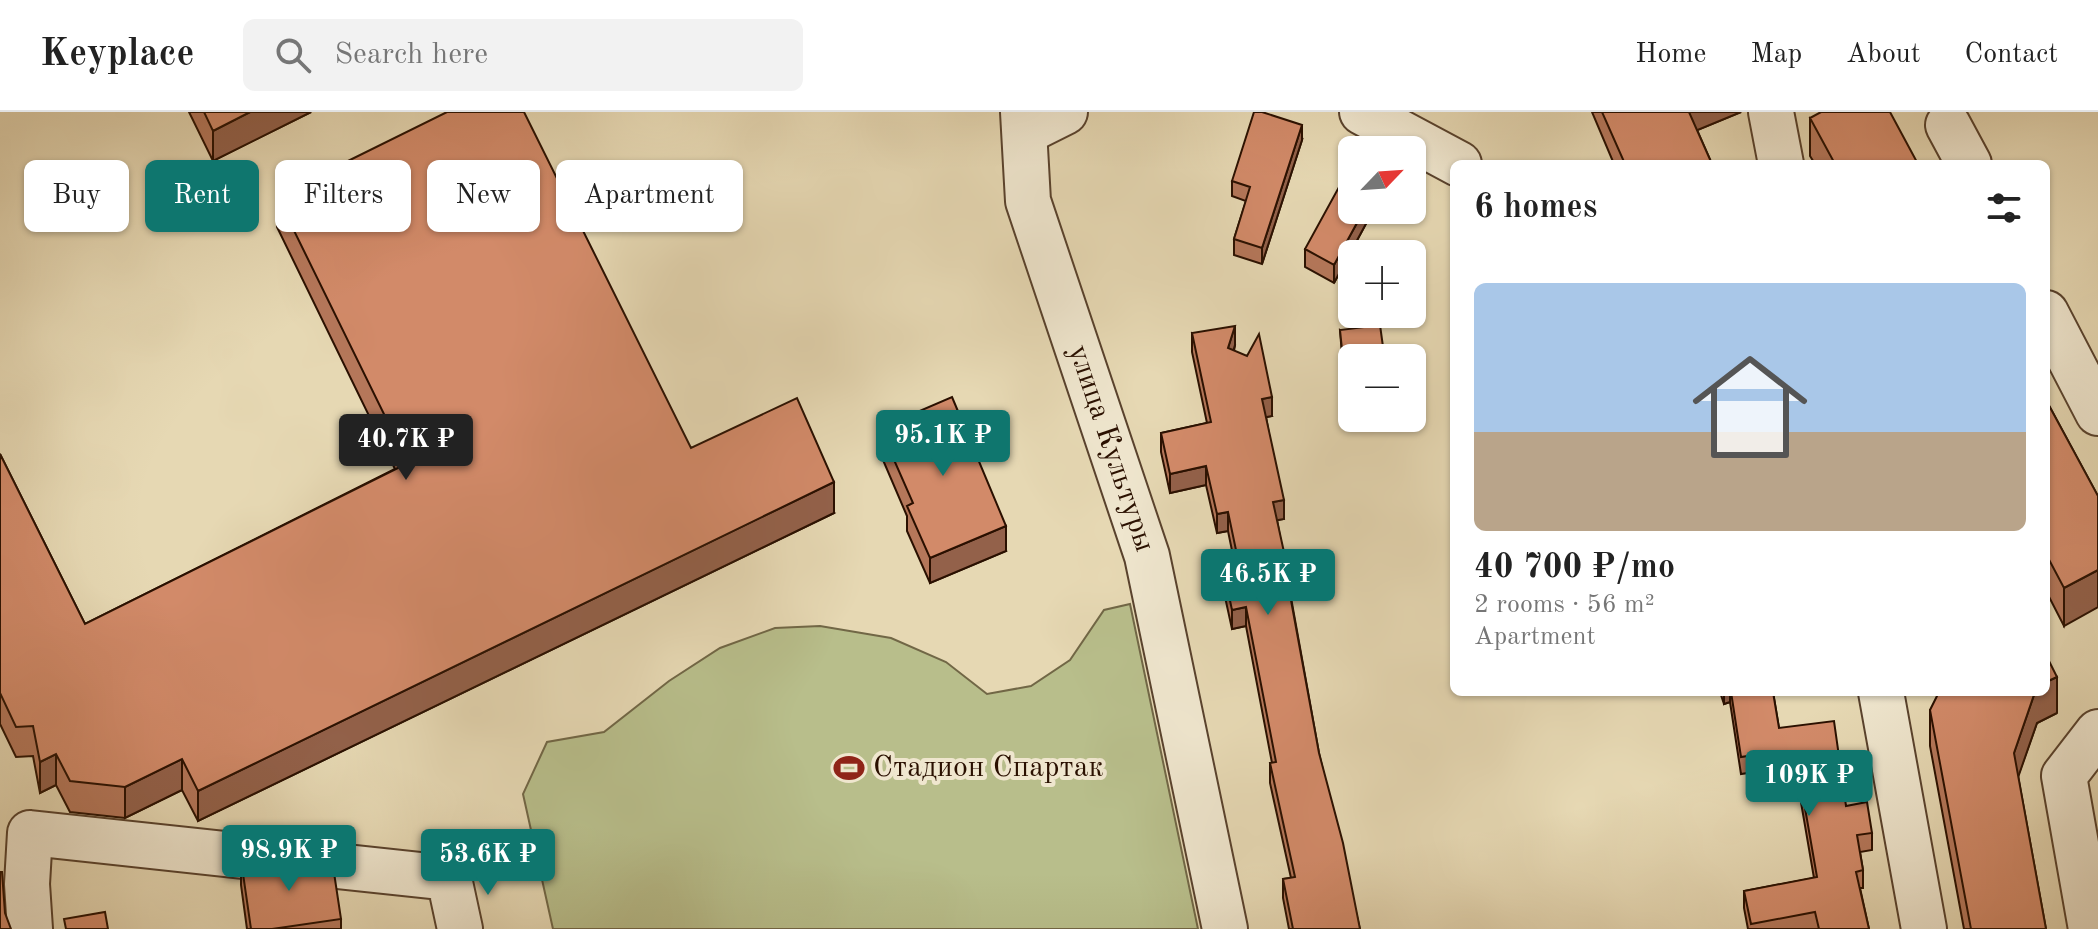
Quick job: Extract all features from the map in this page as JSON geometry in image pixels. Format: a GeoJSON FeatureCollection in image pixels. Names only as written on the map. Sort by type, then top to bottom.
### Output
{"type":"FeatureCollection","features":[{"type":"Feature","properties":{"kind":"street"},"geometry":{"type":"LineString","coordinates":[[1024,122],[1065,112]]}},
{"type":"Feature","properties":{"kind":"street"},"geometry":{"type":"LineString","coordinates":[[1362,112],[1452,160]]}},
{"type":"Feature","properties":{"kind":"street"},"geometry":{"type":"LineString","coordinates":[[1771,112],[1780,160]]}},
{"type":"Feature","properties":{"kind":"street"},"geometry":{"type":"LineString","coordinates":[[1954,116],[1968,160]]}},
{"type":"Feature","properties":{"kind":"street","name":"улица Культуры"},"geometry":{"type":"LineString","coordinates":[[1024,122],[1028,201],[1147,556],[1225,929]]}},
{"type":"Feature","properties":{"kind":"street"},"geometry":{"type":"LineString","coordinates":[[2050,321],[2098,413]]}},
{"type":"Feature","properties":{"kind":"street"},"geometry":{"type":"LineString","coordinates":[[1882,696],[1924,929]]}},
{"type":"Feature","properties":{"kind":"street"},"geometry":{"type":"LineString","coordinates":[[2091,929],[2064,776],[2098,732]]}},
{"type":"Feature","properties":{"kind":"street"},"geometry":{"type":"LineString","coordinates":[[30,929],[27,884],[15,831],[449,878],[460,929]]}},
{"type":"Feature","properties":{"kind":"green space","name":"Стадион Спартак"},"geometry":{"type":"Polygon","coordinates":[[[1130,604],[1198,929],[553,929],[523,794],[547,742],[604,732],[669,681],[720,648],[775,628],[820,626],[891,638],[946,662],[987,694],[1031,686],[1070,660],[1104,610],[1130,604]]]}},
{"type":"Feature","properties":{"kind":"building"},"geometry":{"type":"Polygon","coordinates":[[[204,112],[250,112],[213,131],[204,112]]]}},
{"type":"Feature","properties":{"kind":"building"},"geometry":{"type":"Polygon","coordinates":[[[447,112],[524,112],[556,176],[556,232],[584,232],[691,448],[797,398],[834,482],[198,791],[182,759],[125,787],[70,781],[56,754],[40,762],[33,726],[16,727],[0,693],[0,454],[85,624],[408,463],[295,232],[411,232],[411,160],[350,160],[447,112]]]}},
{"type":"Feature","properties":{"kind":"building"},"geometry":{"type":"Polygon","coordinates":[[[1254,112],[1302,125],[1262,248],[1234,239],[1250,187],[1232,181],[1254,112]]]}},
{"type":"Feature","properties":{"kind":"building"},"geometry":{"type":"Polygon","coordinates":[[[1602,112],[1689,112],[1710,160],[1623,160],[1602,112]]]}},
{"type":"Feature","properties":{"kind":"building"},"geometry":{"type":"Polygon","coordinates":[[[1821,112],[1890,112],[1916,160],[1833,160],[1810,118],[1821,112]]]}},
{"type":"Feature","properties":{"kind":"building"},"geometry":{"type":"Polygon","coordinates":[[[1338,189],[1338,224],[1356,224],[1348,240],[1338,240],[1338,258],[1334,265],[1305,249],[1338,189]]]}},
{"type":"Feature","properties":{"kind":"building"},"geometry":{"type":"Polygon","coordinates":[[[1235,326],[1228,348],[1247,356],[1259,334],[1272,397],[1262,399],[1284,500],[1273,502],[1291,584],[1288,584],[1319,753],[1343,843],[1360,929],[1293,929],[1283,879],[1295,877],[1270,763],[1276,762],[1246,607],[1232,610],[1225,577],[1241,574],[1228,512],[1217,514],[1206,466],[1170,474],[1161,433],[1211,422],[1192,333],[1235,326]]]}},
{"type":"Feature","properties":{"kind":"building"},"geometry":{"type":"Polygon","coordinates":[[[1380,328],[1383,344],[1341,344],[1340,330],[1380,328]]]}},
{"type":"Feature","properties":{"kind":"building"},"geometry":{"type":"Polygon","coordinates":[[[952,397],[1006,526],[930,558],[907,506],[913,503],[880,428],[952,397]]]}},
{"type":"Feature","properties":{"kind":"building"},"geometry":{"type":"Polygon","coordinates":[[[2050,407],[2098,496],[2098,570],[2064,588],[2050,562],[2050,407]]]}},
{"type":"Feature","properties":{"kind":"building"},"geometry":{"type":"Polygon","coordinates":[[[2050,663],[2057,677],[2050,680],[2050,663]]]}},
{"type":"Feature","properties":{"kind":"building"},"geometry":{"type":"Polygon","coordinates":[[[1732,696],[1774,696],[1779,728],[1834,721],[1846,806],[1867,802],[1872,833],[1857,835],[1863,870],[1856,872],[1869,929],[1819,929],[1815,912],[1751,924],[1744,891],[1817,877],[1797,762],[1775,764],[1774,752],[1741,757],[1732,696]]]}},
{"type":"Feature","properties":{"kind":"building"},"geometry":{"type":"Polygon","coordinates":[[[1937,696],[2034,696],[2014,753],[2046,929],[1971,929],[1930,710],[1937,696]]]}},
{"type":"Feature","properties":{"kind":"building"},"geometry":{"type":"Polygon","coordinates":[[[259,858],[333,866],[341,919],[251,929],[241,860],[259,858]]]}},
{"type":"Feature","properties":{"kind":"building"},"geometry":{"type":"Polygon","coordinates":[[[0,872],[5,913],[11,929],[0,929],[0,872]]]}},
{"type":"Feature","properties":{"kind":"building"},"geometry":{"type":"Polygon","coordinates":[[[105,912],[108,929],[66,929],[64,919],[105,912]]]}},
{"type":"Feature","properties":{"kind":"place","name":"Стадион Спартак"},"geometry":{"type":"Point","coordinates":[849,768]}}]}
